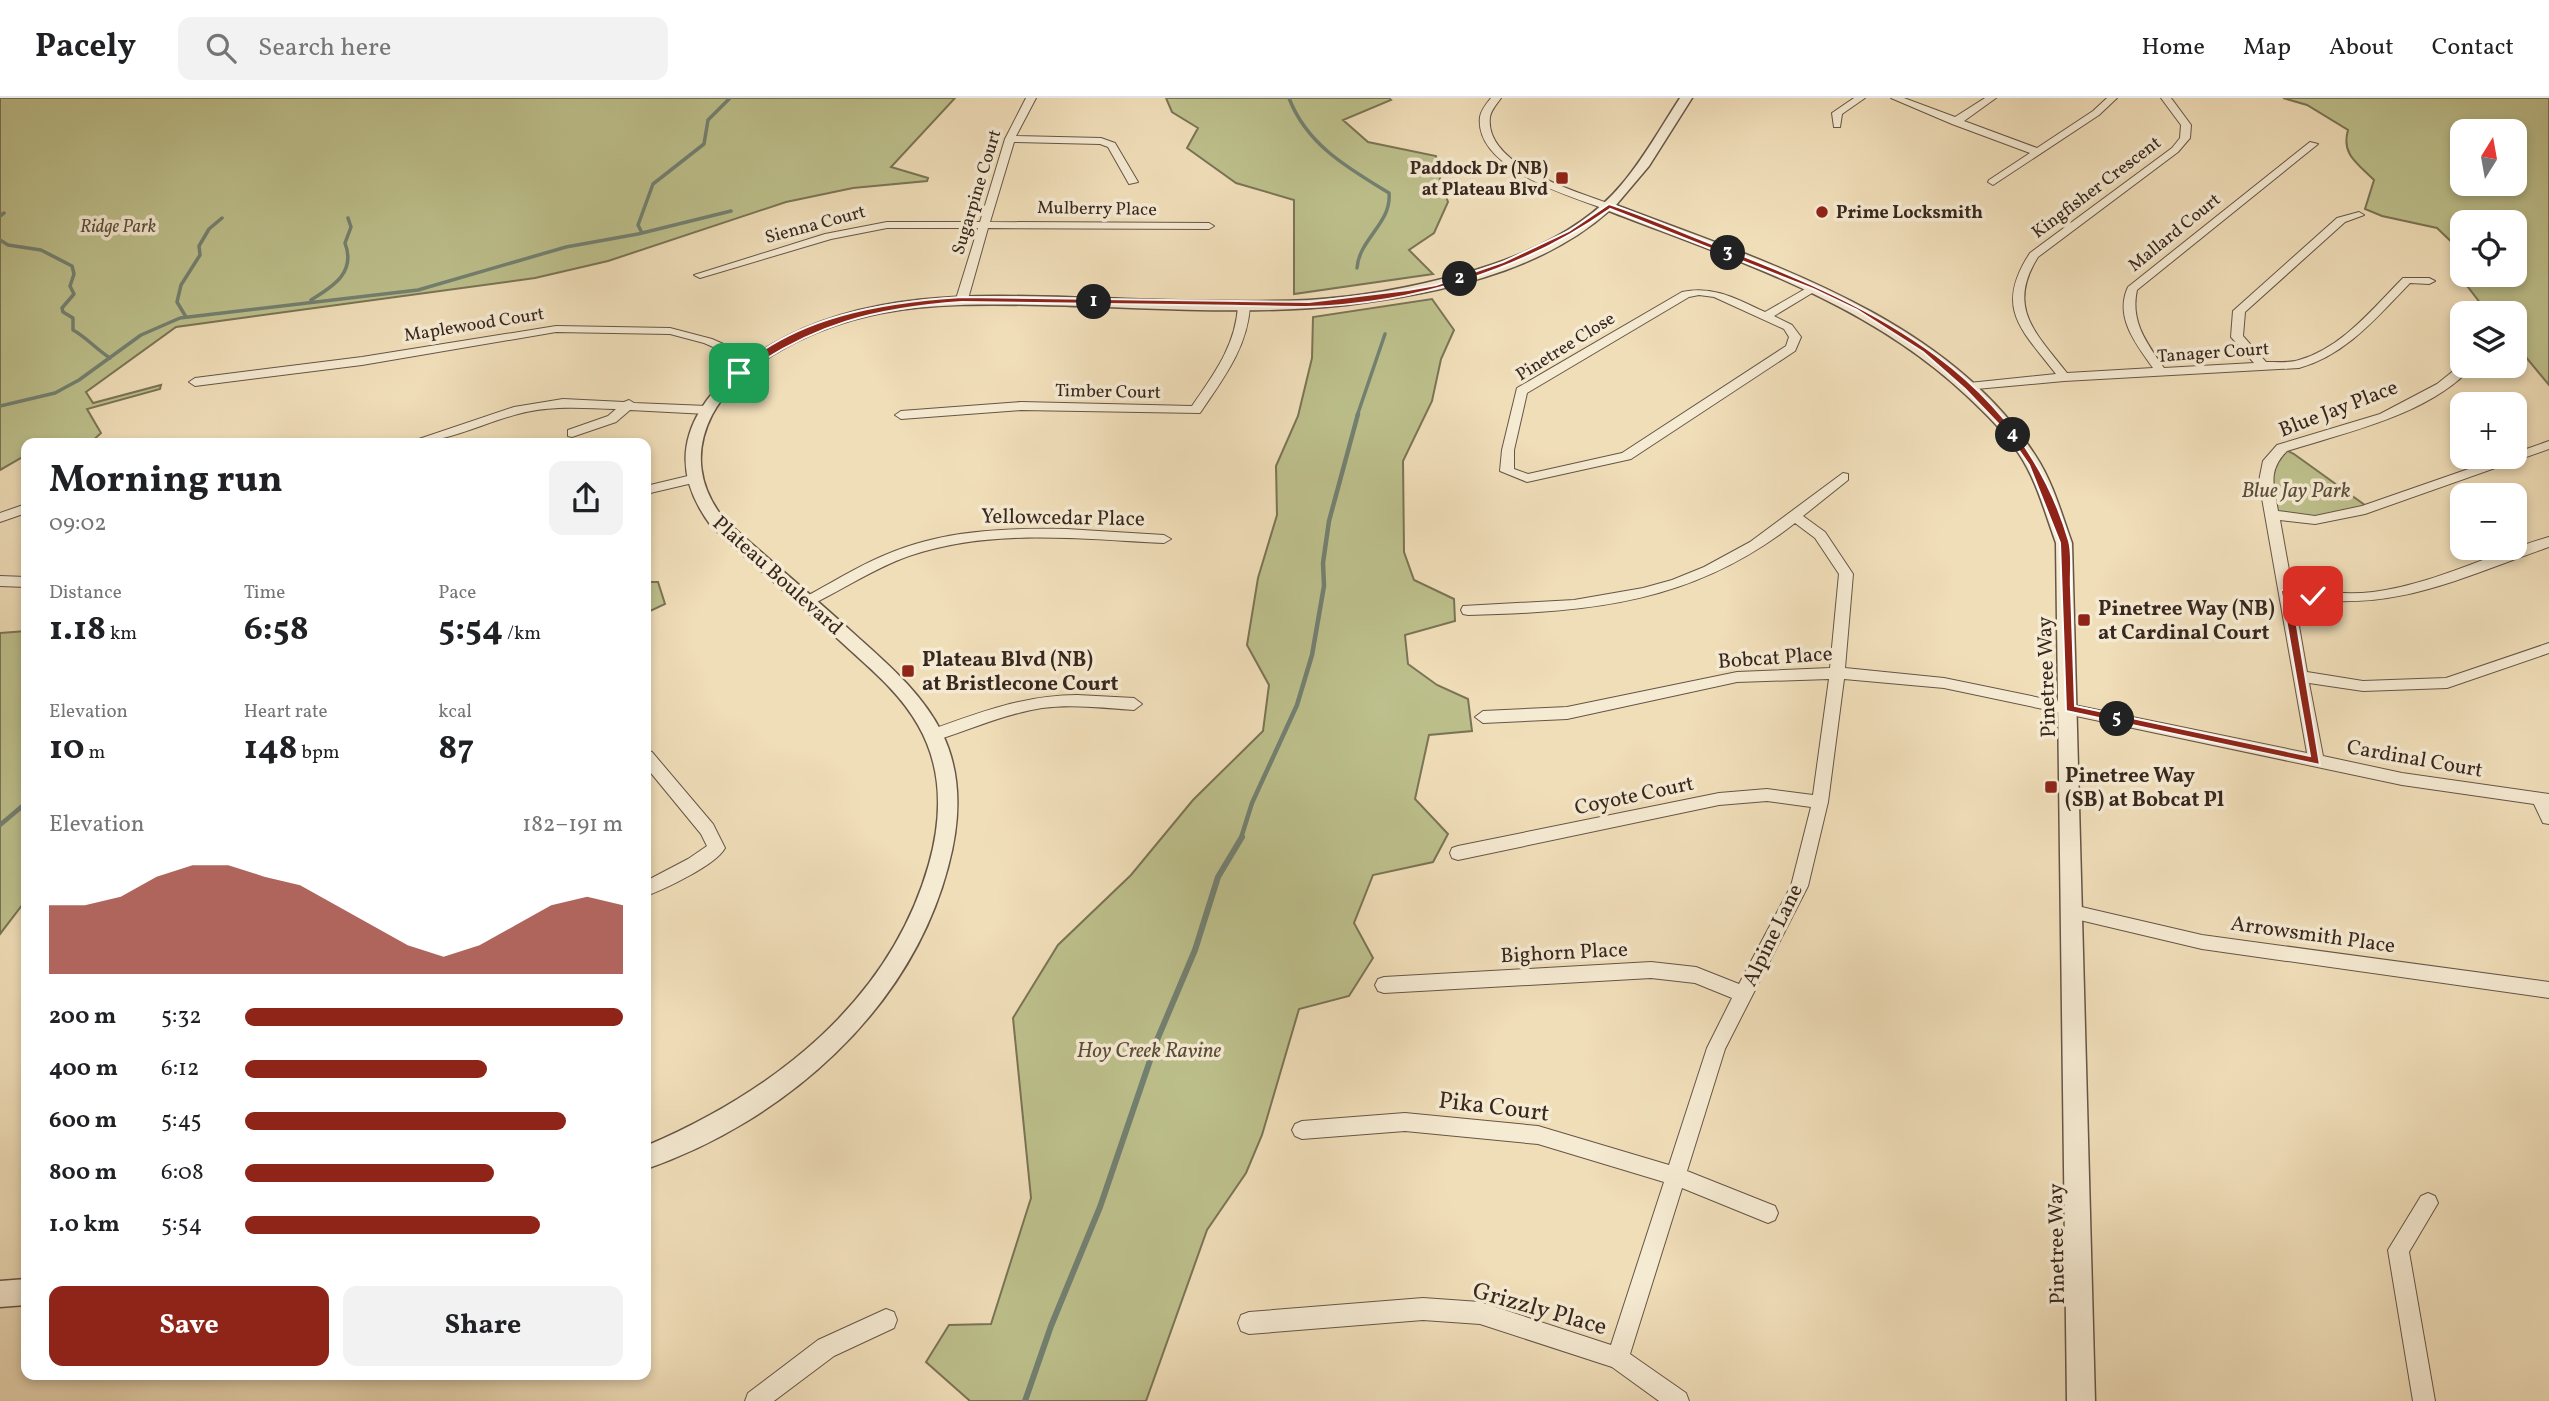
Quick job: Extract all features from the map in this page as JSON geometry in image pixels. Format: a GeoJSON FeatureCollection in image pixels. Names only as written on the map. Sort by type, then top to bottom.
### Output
{"type":"FeatureCollection","features":[{"type":"Feature","properties":{"kind":"street","name":"Sugarpine Court"},"geometry":{"type":"LineString","coordinates":[[962,299],[1010,139],[1031,98]]}},
{"type":"Feature","properties":{"kind":"street"},"geometry":{"type":"LineString","coordinates":[[1496,98],[1485,115],[1486,136],[1501,156],[1532,177],[1609,206]]}},
{"type":"Feature","properties":{"kind":"street","name":"Plateau Boulevard"},"geometry":{"type":"LineString","coordinates":[[651,1156],[698,1137],[769,1092],[818,1054],[888,976],[918,926],[939,873],[947,830],[948,786],[934,735],[923,715],[888,673],[718,523],[705,508],[692,480],[693,441],[707,410],[727,385],[755,360],[788,340],[849,316],[887,306],[962,299],[1244,305],[1355,300],[1438,287],[1540,248],[1572,232],[1609,206],[1686,98]]}},
{"type":"Feature","properties":{"kind":"street"},"geometry":{"type":"LineString","coordinates":[[1837,125],[1837,113],[1860,98]]}},
{"type":"Feature","properties":{"kind":"street"},"geometry":{"type":"LineString","coordinates":[[1896,98],[2037,152]]}},
{"type":"Feature","properties":{"kind":"street"},"geometry":{"type":"LineString","coordinates":[[1955,122],[1991,98]]}},
{"type":"Feature","properties":{"kind":"street"},"geometry":{"type":"LineString","coordinates":[[1993,182],[2096,113],[2112,98]]}},
{"type":"Feature","properties":{"kind":"street","name":"Kingfisher Crescent"},"geometry":{"type":"LineString","coordinates":[[2064,377],[2025,326],[2016,306],[2019,275],[2034,255],[2175,150],[2185,138],[2186,125],[2166,98]]}},
{"type":"Feature","properties":{"kind":"street"},"geometry":{"type":"LineString","coordinates":[[1010,139],[1101,141],[1112,145],[1133,182]]}},
{"type":"Feature","properties":{"kind":"street","name":"Mallard Court"},"geometry":{"type":"LineString","coordinates":[[2162,373],[2129,325],[2127,303],[2132,289],[2313,144]]}},
{"type":"Feature","properties":{"kind":"street","name":"Pinetree Way"},"geometry":{"type":"LineString","coordinates":[[1609,206],[1816,287],[1860,308],[1926,350],[1969,387],[2010,430],[2033,465],[2064,543],[2070,709],[2081,1401]]}},
{"type":"Feature","properties":{"kind":"street"},"geometry":{"type":"LineString","coordinates":[[2263,367],[2237,337],[2239,311],[2341,220],[2359,215]]}},
{"type":"Feature","properties":{"kind":"street","name":"Sienna Court"},"geometry":{"type":"LineString","coordinates":[[699,275],[862,228],[909,223],[985,223]]}},
{"type":"Feature","properties":{"kind":"street","name":"Mulberry Place"},"geometry":{"type":"LineString","coordinates":[[985,223],[1209,226]]}},
{"type":"Feature","properties":{"kind":"street","name":"Tanager Court"},"geometry":{"type":"LineString","coordinates":[[1969,387],[2064,377],[2299,364],[2324,356],[2346,341],[2407,280],[2429,281]]}},
{"type":"Feature","properties":{"kind":"street"},"geometry":{"type":"LineString","coordinates":[[1766,316],[1816,287]]}},
{"type":"Feature","properties":{"kind":"street","name":"Pinetree Close"},"geometry":{"type":"LineString","coordinates":[[1686,294],[1716,294],[1766,316],[1787,327],[1795,337],[1791,348],[1626,456],[1527,478],[1507,471],[1508,450],[1521,391],[1686,294]]}},
{"type":"Feature","properties":{"kind":"street","name":"Timber Court"},"geometry":{"type":"LineString","coordinates":[[901,415],[1021,406],[1196,410],[1230,358],[1243,325],[1244,305]]}},
{"type":"Feature","properties":{"kind":"street","name":"Maplewood Court"},"geometry":{"type":"LineString","coordinates":[[195,382],[362,361],[556,328],[670,331],[708,341],[755,360]]}},
{"type":"Feature","properties":{"kind":"street","name":"Blue Jay Place"},"geometry":{"type":"LineString","coordinates":[[2316,762],[2266,481],[2269,461],[2282,448],[2384,417],[2441,387],[2452,378]]}},
{"type":"Feature","properties":{"kind":"street"},"geometry":{"type":"LineString","coordinates":[[428,438],[518,410],[563,404],[629,404],[707,410]]}},
{"type":"Feature","properties":{"kind":"street"},"geometry":{"type":"LineString","coordinates":[[572,433],[612,419],[629,404]]}},
{"type":"Feature","properties":{"kind":"street"},"geometry":{"type":"LineString","coordinates":[[2272,515],[2315,520],[2365,510],[2549,445]]}},
{"type":"Feature","properties":{"kind":"street"},"geometry":{"type":"LineString","coordinates":[[1468,610],[1562,608],[1647,594],[1697,576],[1742,554],[1843,477]]}},
{"type":"Feature","properties":{"kind":"street"},"geometry":{"type":"LineString","coordinates":[[651,489],[692,480]]}},
{"type":"Feature","properties":{"kind":"street"},"geometry":{"type":"LineString","coordinates":[[0,517],[21,510]]}},
{"type":"Feature","properties":{"kind":"street","name":"Alpine Lane"},"geometry":{"type":"LineString","coordinates":[[1618,1357],[1716,1048],[1799,886],[1820,802],[1837,673],[1846,574],[1820,535],[1793,515]]}},
{"type":"Feature","properties":{"kind":"street","name":"Yellowcedar Place"},"geometry":{"type":"LineString","coordinates":[[808,601],[885,560],[956,539],[1000,533],[1164,539]]}},
{"type":"Feature","properties":{"kind":"street"},"geometry":{"type":"LineString","coordinates":[[2286,591],[2313,596],[2381,595],[2405,590],[2549,542]]}},
{"type":"Feature","properties":{"kind":"street"},"geometry":{"type":"LineString","coordinates":[[0,581],[21,582]]}},
{"type":"Feature","properties":{"kind":"street"},"geometry":{"type":"LineString","coordinates":[[2301,676],[2363,686],[2447,683],[2549,648]]}},
{"type":"Feature","properties":{"kind":"street","name":"Bobcat Place"},"geometry":{"type":"LineString","coordinates":[[1483,717],[1567,713],[1737,677],[1837,673],[1944,683],[2070,709]]}},
{"type":"Feature","properties":{"kind":"street"},"geometry":{"type":"LineString","coordinates":[[934,735],[1009,709],[1037,704],[1059,701],[1134,704]]}},
{"type":"Feature","properties":{"kind":"street","name":"Cardinal Court"},"geometry":{"type":"LineString","coordinates":[[2070,709],[2402,779],[2544,800]]}},
{"type":"Feature","properties":{"kind":"street"},"geometry":{"type":"LineString","coordinates":[[651,762],[707,829],[717,848],[694,864],[651,886]]}},
{"type":"Feature","properties":{"kind":"street","name":"Coyote Court"},"geometry":{"type":"LineString","coordinates":[[1458,853],[1719,799],[1767,795],[1820,802]]}},
{"type":"Feature","properties":{"kind":"street"},"geometry":{"type":"LineString","coordinates":[[2544,800],[2549,818]]}},
{"type":"Feature","properties":{"kind":"street","name":"Arrowsmith Place"},"geometry":{"type":"LineString","coordinates":[[2073,912],[2202,942],[2549,990]]}},
{"type":"Feature","properties":{"kind":"street","name":"Bighorn Place"},"geometry":{"type":"LineString","coordinates":[[1384,985],[1651,970],[1696,975],[1743,993]]}},
{"type":"Feature","properties":{"kind":"street","name":"Pika Court"},"geometry":{"type":"LineString","coordinates":[[1302,1130],[1405,1122],[1538,1135],[1675,1176],[1768,1213]]}},
{"type":"Feature","properties":{"kind":"street"},"geometry":{"type":"LineString","coordinates":[[2424,1401],[2398,1250],[2428,1203]]}},
{"type":"Feature","properties":{"kind":"street"},"geometry":{"type":"LineString","coordinates":[[0,1294],[21,1292]]}},
{"type":"Feature","properties":{"kind":"street","name":"Grizzly Place"},"geometry":{"type":"LineString","coordinates":[[1249,1323],[1423,1309],[1480,1313],[1618,1357],[1678,1401]]}},
{"type":"Feature","properties":{"kind":"street"},"geometry":{"type":"LineString","coordinates":[[756,1401],[826,1348],[886,1320]]}},
{"type":"Feature","properties":{"kind":"green space","name":"Ridge Park"},"geometry":{"type":"Polygon","coordinates":[[[0,98],[955,98],[891,167],[928,178],[927,181],[853,188],[786,202],[608,261],[535,278],[176,327],[86,392],[93,403],[161,385],[160,389],[87,409],[101,433],[96,438],[21,438],[21,458],[0,470],[0,98]]]}},
{"type":"Feature","properties":{"kind":"green space"},"geometry":{"type":"Polygon","coordinates":[[[1166,98],[1389,98],[1391,100],[1343,120],[1368,142],[1436,156],[1439,176],[1448,202],[1434,233],[1409,250],[1433,274],[1294,294],[1294,200],[1236,183],[1187,148],[1198,128],[1172,112],[1166,98]]]}},
{"type":"Feature","properties":{"kind":"green space"},"geometry":{"type":"Polygon","coordinates":[[[2283,98],[2549,98],[2549,385],[2527,358],[2527,301],[2479,301],[2468,287],[2527,287],[2527,210],[2450,210],[2450,240],[2437,228],[2382,216],[2365,209],[2374,180],[2352,158],[2347,146],[2348,130],[2307,105],[2283,98]]]}},
{"type":"Feature","properties":{"kind":"green space","name":"Hoy Creek Ravine"},"geometry":{"type":"Polygon","coordinates":[[[1432,299],[1454,330],[1441,359],[1432,401],[1403,461],[1404,552],[1414,580],[1454,599],[1455,621],[1405,635],[1408,664],[1437,685],[1468,699],[1472,731],[1429,735],[1415,799],[1448,834],[1433,862],[1373,875],[1354,923],[1373,958],[1349,996],[1299,1009],[1262,1135],[1246,1173],[1207,1230],[1146,1401],[970,1401],[926,1362],[949,1325],[991,1324],[1031,1198],[1013,1018],[1058,945],[1131,875],[1193,800],[1263,731],[1269,685],[1247,645],[1258,578],[1277,515],[1276,466],[1298,416],[1312,358],[1313,317],[1432,299]]]}},
{"type":"Feature","properties":{"kind":"green space","name":"Blue Jay Park"},"geometry":{"type":"Polygon","coordinates":[[[2282,448],[2369,508],[2315,520],[2272,515],[2269,461],[2282,448]]]}},
{"type":"Feature","properties":{"kind":"green space"},"geometry":{"type":"Polygon","coordinates":[[[651,582],[658,582],[665,604],[651,611],[651,582]]]}},
{"type":"Feature","properties":{"kind":"green space"},"geometry":{"type":"Polygon","coordinates":[[[21,631],[21,907],[0,934],[0,633],[21,631]]]}},
{"type":"Feature","properties":{"kind":"waterway"},"geometry":{"type":"LineString","coordinates":[[642,233],[638,225],[653,184],[704,144],[708,120],[730,98]]}},
{"type":"Feature","properties":{"kind":"waterway"},"geometry":{"type":"LineString","coordinates":[[1289,98],[1306,129],[1330,154],[1389,193],[1386,213],[1363,248],[1357,268]]}},
{"type":"Feature","properties":{"kind":"waterway"},"geometry":{"type":"LineString","coordinates":[[110,358],[141,335],[180,318],[418,290],[566,247],[638,234],[731,211]]}},
{"type":"Feature","properties":{"kind":"waterway"},"geometry":{"type":"LineString","coordinates":[[0,216],[4,213]]}},
{"type":"Feature","properties":{"kind":"waterway"},"geometry":{"type":"LineString","coordinates":[[186,317],[177,302],[181,285],[200,255],[199,246],[209,229],[222,218]]}},
{"type":"Feature","properties":{"kind":"waterway"},"geometry":{"type":"LineString","coordinates":[[311,300],[335,283],[345,270],[348,262],[345,243],[351,227],[348,218]]}},
{"type":"Feature","properties":{"kind":"waterway"},"geometry":{"type":"LineString","coordinates":[[0,240],[8,245],[41,250],[72,266],[74,274],[70,286],[74,294],[62,308],[63,312],[73,318],[73,330],[110,358]]}},
{"type":"Feature","properties":{"kind":"waterway"},"geometry":{"type":"LineString","coordinates":[[1357,416],[1385,334]]}},
{"type":"Feature","properties":{"kind":"waterway"},"geometry":{"type":"LineString","coordinates":[[0,406],[55,393],[110,358]]}},
{"type":"Feature","properties":{"kind":"waterway"},"geometry":{"type":"LineString","coordinates":[[1241,838],[1252,803],[1297,705],[1312,655],[1324,586],[1323,563],[1329,521],[1358,414]]}},
{"type":"Feature","properties":{"kind":"waterway"},"geometry":{"type":"LineString","coordinates":[[0,825],[21,807]]}},
{"type":"Feature","properties":{"kind":"waterway"},"geometry":{"type":"LineString","coordinates":[[1025,1401],[1051,1326],[1100,1207],[1157,1040],[1195,950],[1218,877],[1242,837]]}},
{"type":"Feature","properties":{"kind":"place","name":"Paddock Dr (NB) at Plateau Blvd"},"geometry":{"type":"Point","coordinates":[1562,178]}},
{"type":"Feature","properties":{"kind":"place","name":"Prime Locksmith"},"geometry":{"type":"Point","coordinates":[1822,212]}},
{"type":"Feature","properties":{"kind":"place","name":"Pinetree Way (NB) at Cardinal Court"},"geometry":{"type":"Point","coordinates":[2084,620]}},
{"type":"Feature","properties":{"kind":"place","name":"Plateau Blvd (NB) at Bristlecone Court"},"geometry":{"type":"Point","coordinates":[908,671]}},
{"type":"Feature","properties":{"kind":"place","name":"Pinetree Way (SB) at Bobcat Pl"},"geometry":{"type":"Point","coordinates":[2051,787]}},
{"type":"Feature","properties":{"kind":"route"},"geometry":{"type":"LineString","coordinates":[[739,373],[772,349],[806,331],[887,306],[962,299],[1309,304],[1408,293],[1438,287],[1506,263],[1572,232],[1609,206],[1816,287],[1860,308],[1926,350],[1969,387],[2010,430],[2033,465],[2064,543],[2070,709],[2316,762],[2286,591],[2313,596]]}}]}
